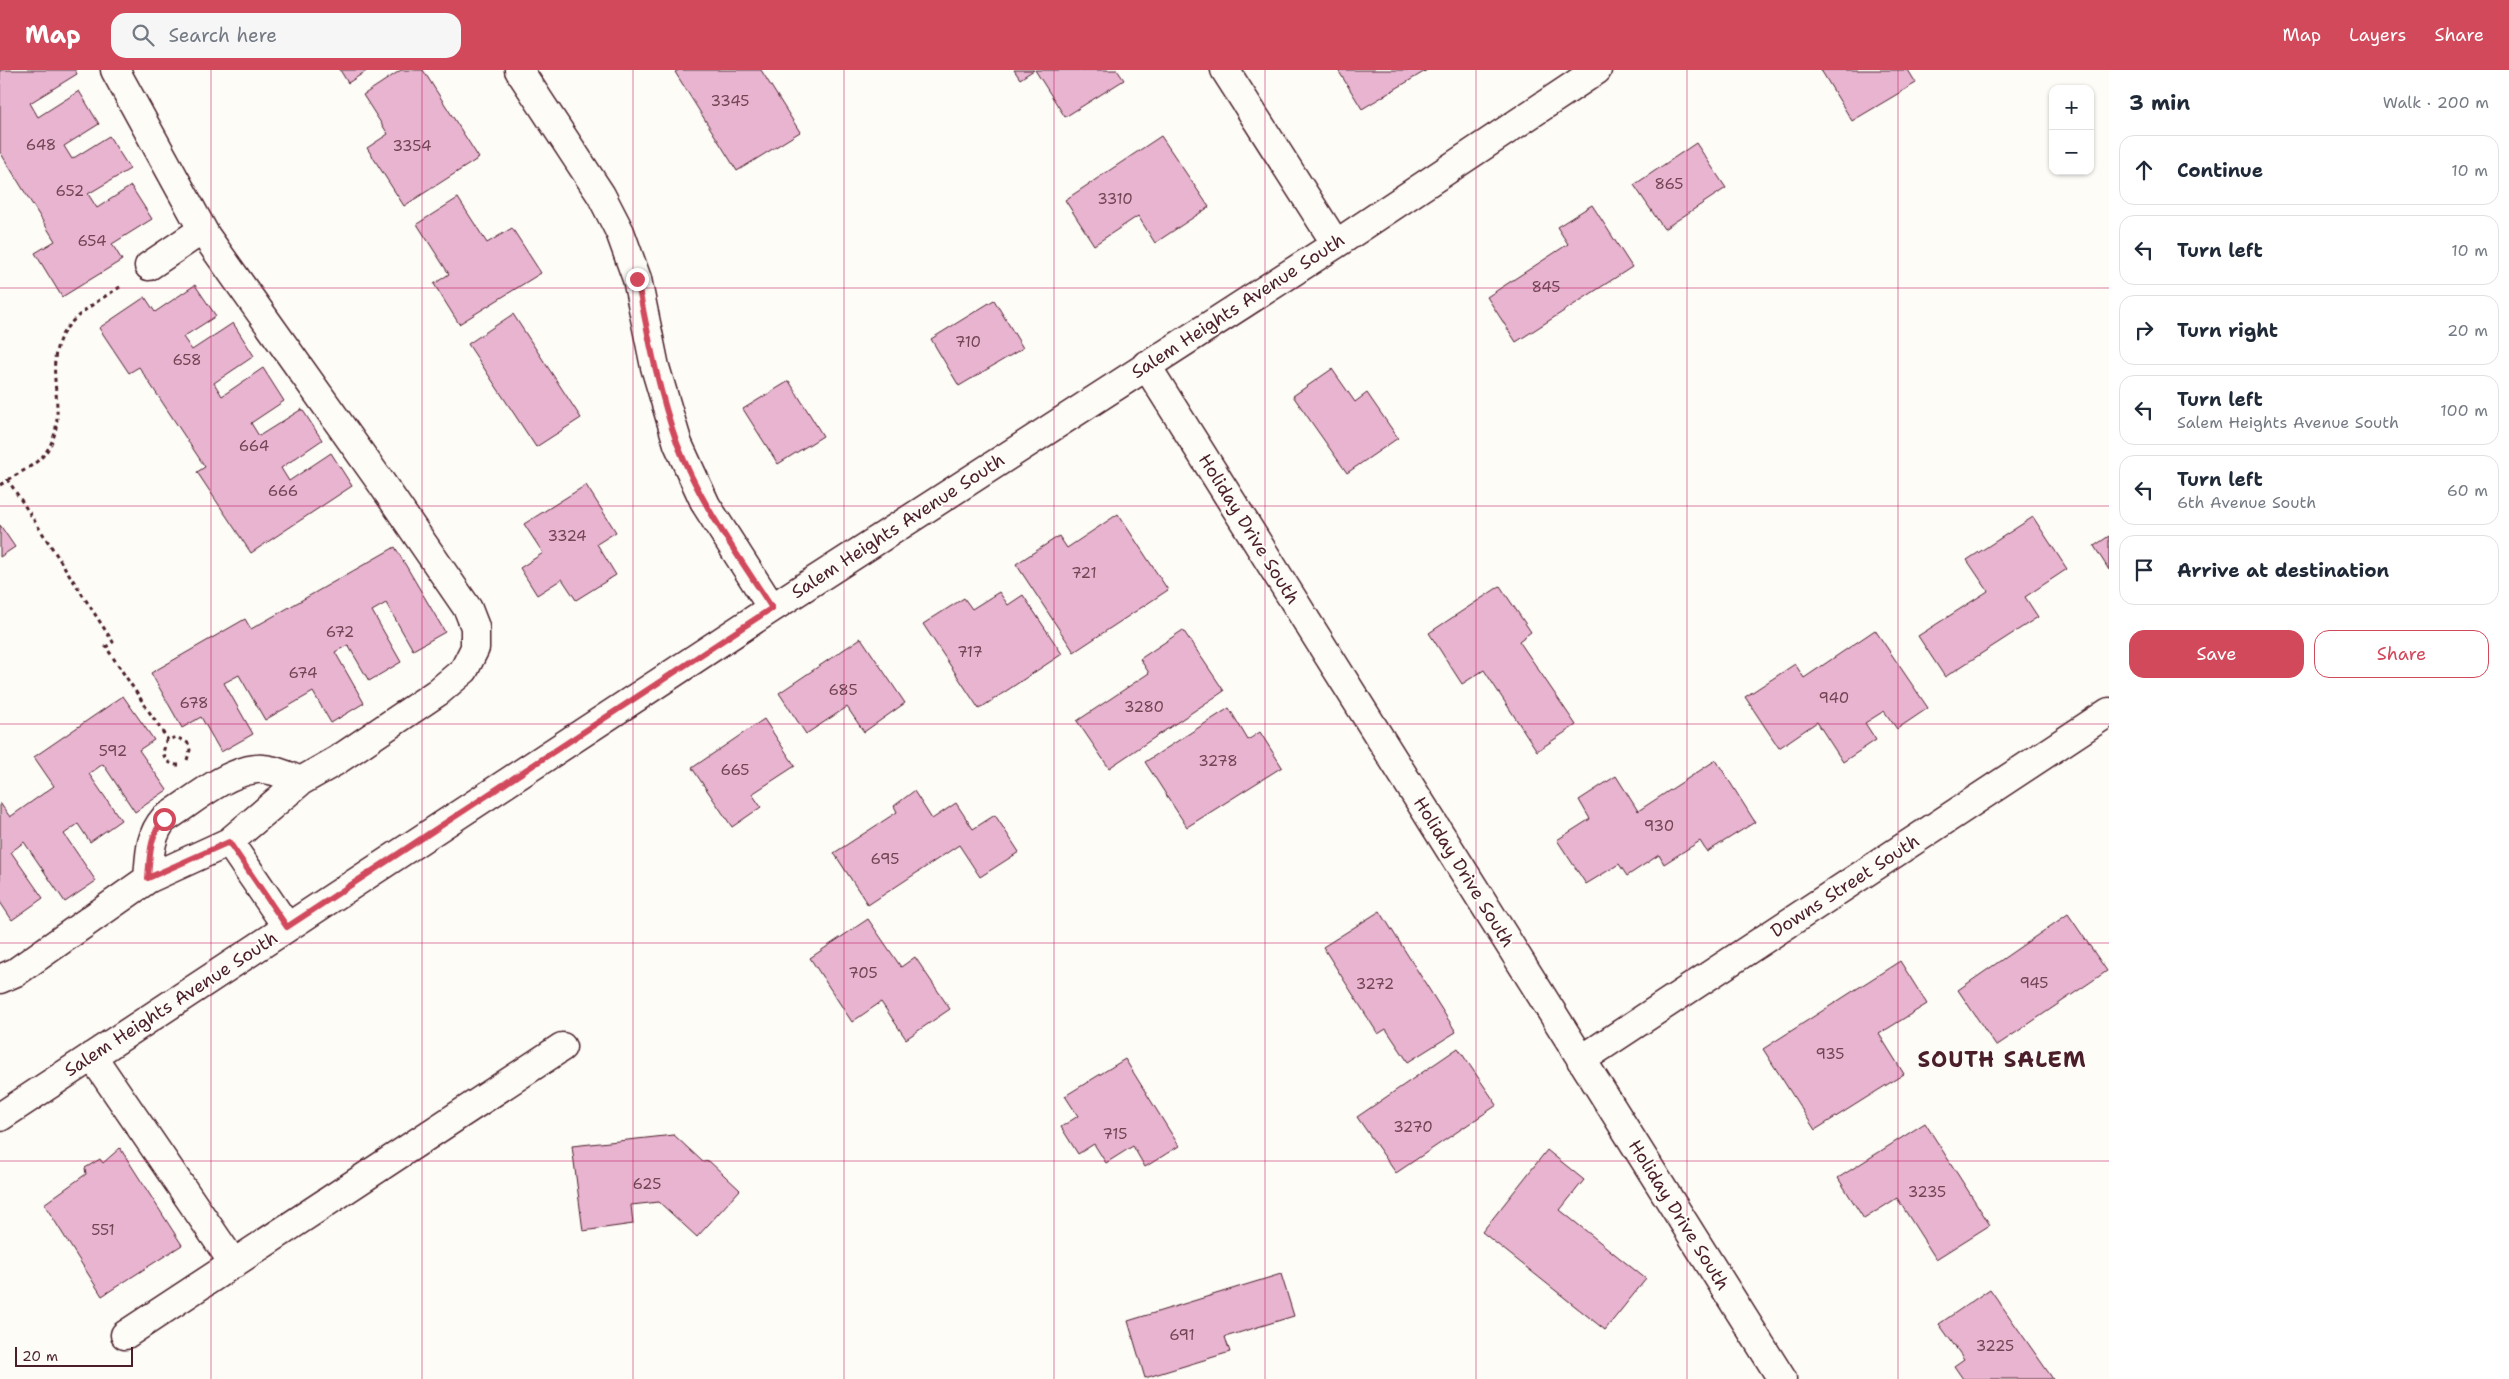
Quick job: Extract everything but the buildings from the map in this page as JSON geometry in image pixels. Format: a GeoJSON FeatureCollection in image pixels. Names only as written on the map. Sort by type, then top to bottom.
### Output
{"type":"FeatureCollection","features":[{"type":"Feature","properties":{"kind":"street"},"geometry":{"type":"LineString","coordinates":[[0,979],[16,972],[148,878],[229,842],[301,781],[336,761],[414,708],[464,670],[475,648],[475,627],[468,609],[380,481],[202,230],[115,70]]}},
{"type":"Feature","properties":{"kind":"street"},"geometry":{"type":"LineString","coordinates":[[519,70],[601,195],[620,232],[637,279],[659,383],[678,444],[706,504],[772,608]]}},
{"type":"Feature","properties":{"kind":"street"},"geometry":{"type":"LineString","coordinates":[[1225,70],[1336,244]]}},
{"type":"Feature","properties":{"kind":"street","name":"Salem Heights Avenue South"},"geometry":{"type":"LineString","coordinates":[[0,1116],[772,608],[1336,244],[1597,70]]}},
{"type":"Feature","properties":{"kind":"street"},"geometry":{"type":"LineString","coordinates":[[149,266],[202,230]]}},
{"type":"Feature","properties":{"kind":"street","name":"Holiday Drive South"},"geometry":{"type":"LineString","coordinates":[[1146,365],[1782,1379]]}},
{"type":"Feature","properties":{"kind":"street","name":"Downs Street South"},"geometry":{"type":"LineString","coordinates":[[1581,1060],[2109,712]]}},
{"type":"Feature","properties":{"kind":"street"},"geometry":{"type":"LineString","coordinates":[[148,878],[151,843],[156,829],[164,819],[231,776],[256,769],[275,771],[301,781]]}},
{"type":"Feature","properties":{"kind":"street"},"geometry":{"type":"LineString","coordinates":[[229,842],[287,927]]}},
{"type":"Feature","properties":{"kind":"street"},"geometry":{"type":"LineString","coordinates":[[125,1335],[562,1047]]}},
{"type":"Feature","properties":{"kind":"street"},"geometry":{"type":"LineString","coordinates":[[92,1056],[234,1264]]}},
{"type":"Feature","properties":{"kind":"path"},"geometry":{"type":"LineString","coordinates":[[0,485],[40,458],[48,450],[58,417],[55,352],[65,331],[98,301],[149,266]]}},
{"type":"Feature","properties":{"kind":"path"},"geometry":{"type":"LineString","coordinates":[[8,480],[113,642],[106,647],[168,740]]}},
{"type":"Feature","properties":{"kind":"path"},"geometry":{"type":"LineString","coordinates":[[176,737],[188,743],[189,757],[184,763],[172,764],[166,761],[162,753],[163,745],[168,740],[176,737]]}},
{"type":"Feature","properties":{"kind":"district","name":"SOUTH SALEM"},"geometry":{"type":"Point","coordinates":[2002,1059]}},
{"type":"Feature","properties":{"kind":"route"},"geometry":{"type":"LineString","coordinates":[[164,819],[156,829],[151,843],[148,878],[229,842],[287,927],[772,608],[706,504],[678,444],[655,367],[637,279]]}}]}
